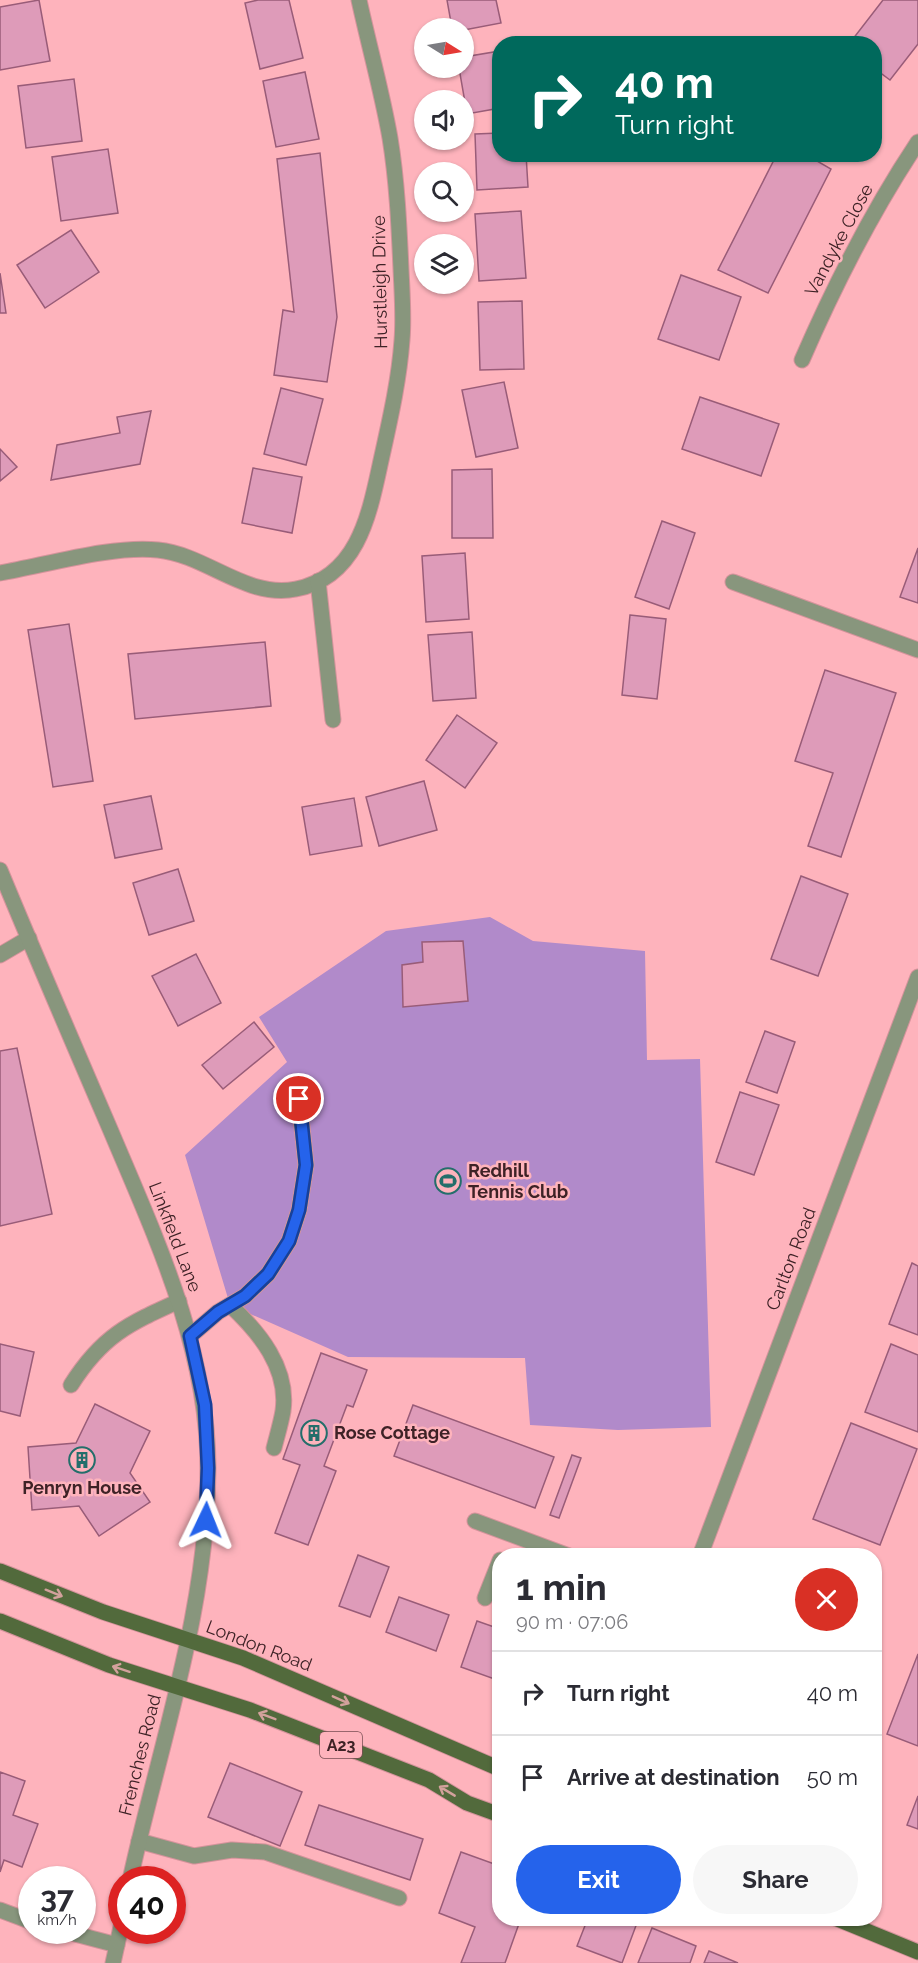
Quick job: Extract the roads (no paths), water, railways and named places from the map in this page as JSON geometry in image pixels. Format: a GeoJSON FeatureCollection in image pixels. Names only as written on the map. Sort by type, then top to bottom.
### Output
{"type":"FeatureCollection","features":[{"type":"Feature","properties":{"kind":"main road","name":"London Road"},"geometry":{"type":"LineString","coordinates":[[0,1571],[89,1606],[243,1658],[492,1766]]}},
{"type":"Feature","properties":{"kind":"main road","name":"A23"},"geometry":{"type":"LineString","coordinates":[[0,1621],[109,1665],[250,1710],[429,1780],[467,1803],[492,1812]]}},
{"type":"Feature","properties":{"kind":"main road"},"geometry":{"type":"LineString","coordinates":[[855,1926],[918,1952]]}},
{"type":"Feature","properties":{"kind":"street","name":"Hurstleigh Drive"},"geometry":{"type":"LineString","coordinates":[[0,573],[118,551],[157,549],[184,555],[246,585],[296,589],[318,581],[337,569],[354,550],[368,519],[396,388],[403,339],[399,212],[390,137],[359,0]]}},
{"type":"Feature","properties":{"kind":"street","name":"Vandyke Close"},"geometry":{"type":"LineString","coordinates":[[802,360],[851,254],[892,181],[918,142]]}},
{"type":"Feature","properties":{"kind":"street"},"geometry":{"type":"LineString","coordinates":[[318,581],[333,720]]}},
{"type":"Feature","properties":{"kind":"street"},"geometry":{"type":"LineString","coordinates":[[733,582],[918,650]]}},
{"type":"Feature","properties":{"kind":"street","name":"Linkfield Lane"},"geometry":{"type":"LineString","coordinates":[[0,870],[145,1213],[190,1336],[205,1405],[208,1468],[199,1592],[189,1640]]}},
{"type":"Feature","properties":{"kind":"street"},"geometry":{"type":"LineString","coordinates":[[0,955],[29,938]]}},
{"type":"Feature","properties":{"kind":"street","name":"Carlton Road"},"geometry":{"type":"LineString","coordinates":[[703,1548],[918,977]]}},
{"type":"Feature","properties":{"kind":"street"},"geometry":{"type":"LineString","coordinates":[[190,1336],[218,1312],[245,1296],[268,1274],[289,1241],[299,1210],[306,1165],[299,1099]]}},
{"type":"Feature","properties":{"kind":"street"},"geometry":{"type":"LineString","coordinates":[[71,1385],[102,1344],[119,1330],[179,1301]]}},
{"type":"Feature","properties":{"kind":"street"},"geometry":{"type":"LineString","coordinates":[[230,1305],[266,1344],[279,1371],[284,1410],[274,1448]]}},
{"type":"Feature","properties":{"kind":"street"},"geometry":{"type":"LineString","coordinates":[[475,1521],[548,1548]]}},
{"type":"Feature","properties":{"kind":"street"},"geometry":{"type":"LineString","coordinates":[[504,1548],[510,1534]]}},
{"type":"Feature","properties":{"kind":"street"},"geometry":{"type":"LineString","coordinates":[[485,1599],[492,1581]]}},
{"type":"Feature","properties":{"kind":"street","name":"Frenches Road"},"geometry":{"type":"LineString","coordinates":[[133,1866],[189,1640]]}},
{"type":"Feature","properties":{"kind":"street"},"geometry":{"type":"LineString","coordinates":[[139,1841],[194,1856],[232,1850],[265,1852],[399,1898]]}},
{"type":"Feature","properties":{"kind":"street"},"geometry":{"type":"LineString","coordinates":[[0,1910],[18,1917]]}},
{"type":"Feature","properties":{"kind":"street"},"geometry":{"type":"LineString","coordinates":[[96,1939],[117,1945],[113,1963]]}},
{"type":"Feature","properties":{"kind":"place","name":"Redhill Tennis Club"},"geometry":{"type":"Point","coordinates":[448,1181]}},
{"type":"Feature","properties":{"kind":"place","name":"Rose Cottage"},"geometry":{"type":"Point","coordinates":[314,1433]}},
{"type":"Feature","properties":{"kind":"place","name":"Penryn House"},"geometry":{"type":"Point","coordinates":[82,1460]}}]}
